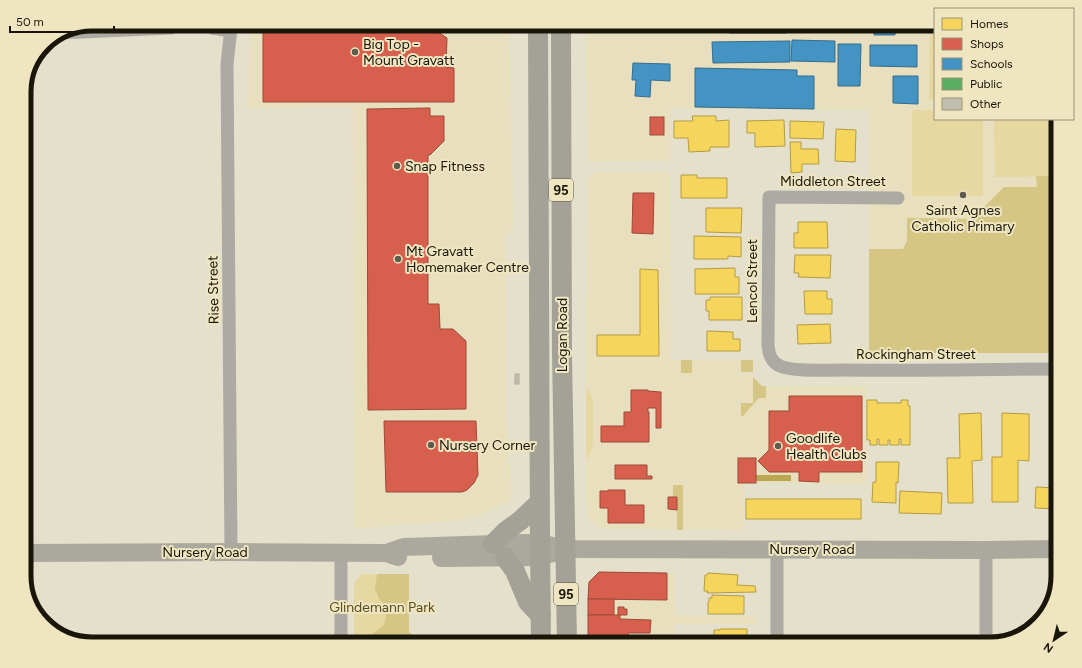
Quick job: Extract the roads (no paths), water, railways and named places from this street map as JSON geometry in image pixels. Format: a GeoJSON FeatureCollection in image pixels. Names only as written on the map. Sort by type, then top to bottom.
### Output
{"type":"FeatureCollection","features":[{"type":"Feature","properties":{"kind":"main road","name":"Logan Road"},"geometry":{"type":"LineString","coordinates":[[538,31],[541,637]]}},
{"type":"Feature","properties":{"kind":"main road","name":"Logan Road"},"geometry":{"type":"LineString","coordinates":[[561,31],[562,353],[566,637]]}},
{"type":"Feature","properties":{"kind":"main road"},"geometry":{"type":"LineString","coordinates":[[540,502],[499,551],[515,571],[528,602],[541,616]]}},
{"type":"Feature","properties":{"kind":"main road","name":"Nursery Road"},"geometry":{"type":"LineString","coordinates":[[31,553],[386,553],[404,547],[499,551],[565,549],[1051,549]]}},
{"type":"Feature","properties":{"kind":"street"},"geometry":{"type":"LineString","coordinates":[[80,32],[104,31]]}},
{"type":"Feature","properties":{"kind":"street","name":"Rise Street"},"geometry":{"type":"LineString","coordinates":[[231,31],[227,64],[232,552]]}},
{"type":"Feature","properties":{"kind":"street","name":"Middleton Street"},"geometry":{"type":"LineString","coordinates":[[769,197],[898,198]]}},
{"type":"Feature","properties":{"kind":"street","name":"Lencol Street"},"geometry":{"type":"LineString","coordinates":[[769,197],[768,346],[770,356],[776,364]]}},
{"type":"Feature","properties":{"kind":"street","name":"Rockingham Street"},"geometry":{"type":"LineString","coordinates":[[776,364],[794,369],[1051,369]]}},
{"type":"Feature","properties":{"kind":"street"},"geometry":{"type":"LineString","coordinates":[[776,637],[777,549]]}},
{"type":"Feature","properties":{"kind":"street"},"geometry":{"type":"LineString","coordinates":[[986,550],[986,637]]}},
{"type":"Feature","properties":{"kind":"street"},"geometry":{"type":"LineString","coordinates":[[341,553],[341,637]]}},
{"type":"Feature","properties":{"kind":"place","name":"Big Top - Mount Gravatt"},"geometry":{"type":"Point","coordinates":[355,52]}},
{"type":"Feature","properties":{"kind":"place","name":"Snap Fitness"},"geometry":{"type":"Point","coordinates":[397,166]}},
{"type":"Feature","properties":{"kind":"place","name":"Saint Agnes Catholic Primary"},"geometry":{"type":"Point","coordinates":[963,195]}},
{"type":"Feature","properties":{"kind":"place","name":"Mt Gravatt Homemaker Centre"},"geometry":{"type":"Point","coordinates":[398,259]}},
{"type":"Feature","properties":{"kind":"place","name":"Nursery Corner"},"geometry":{"type":"Point","coordinates":[431,445]}},
{"type":"Feature","properties":{"kind":"place","name":"Goodlife Health Clubs"},"geometry":{"type":"Point","coordinates":[778,446]}},
{"type":"Feature","properties":{"kind":"park label","name":"Glindemann Park"},"geometry":{"type":"Point","coordinates":[382,607]}}]}
